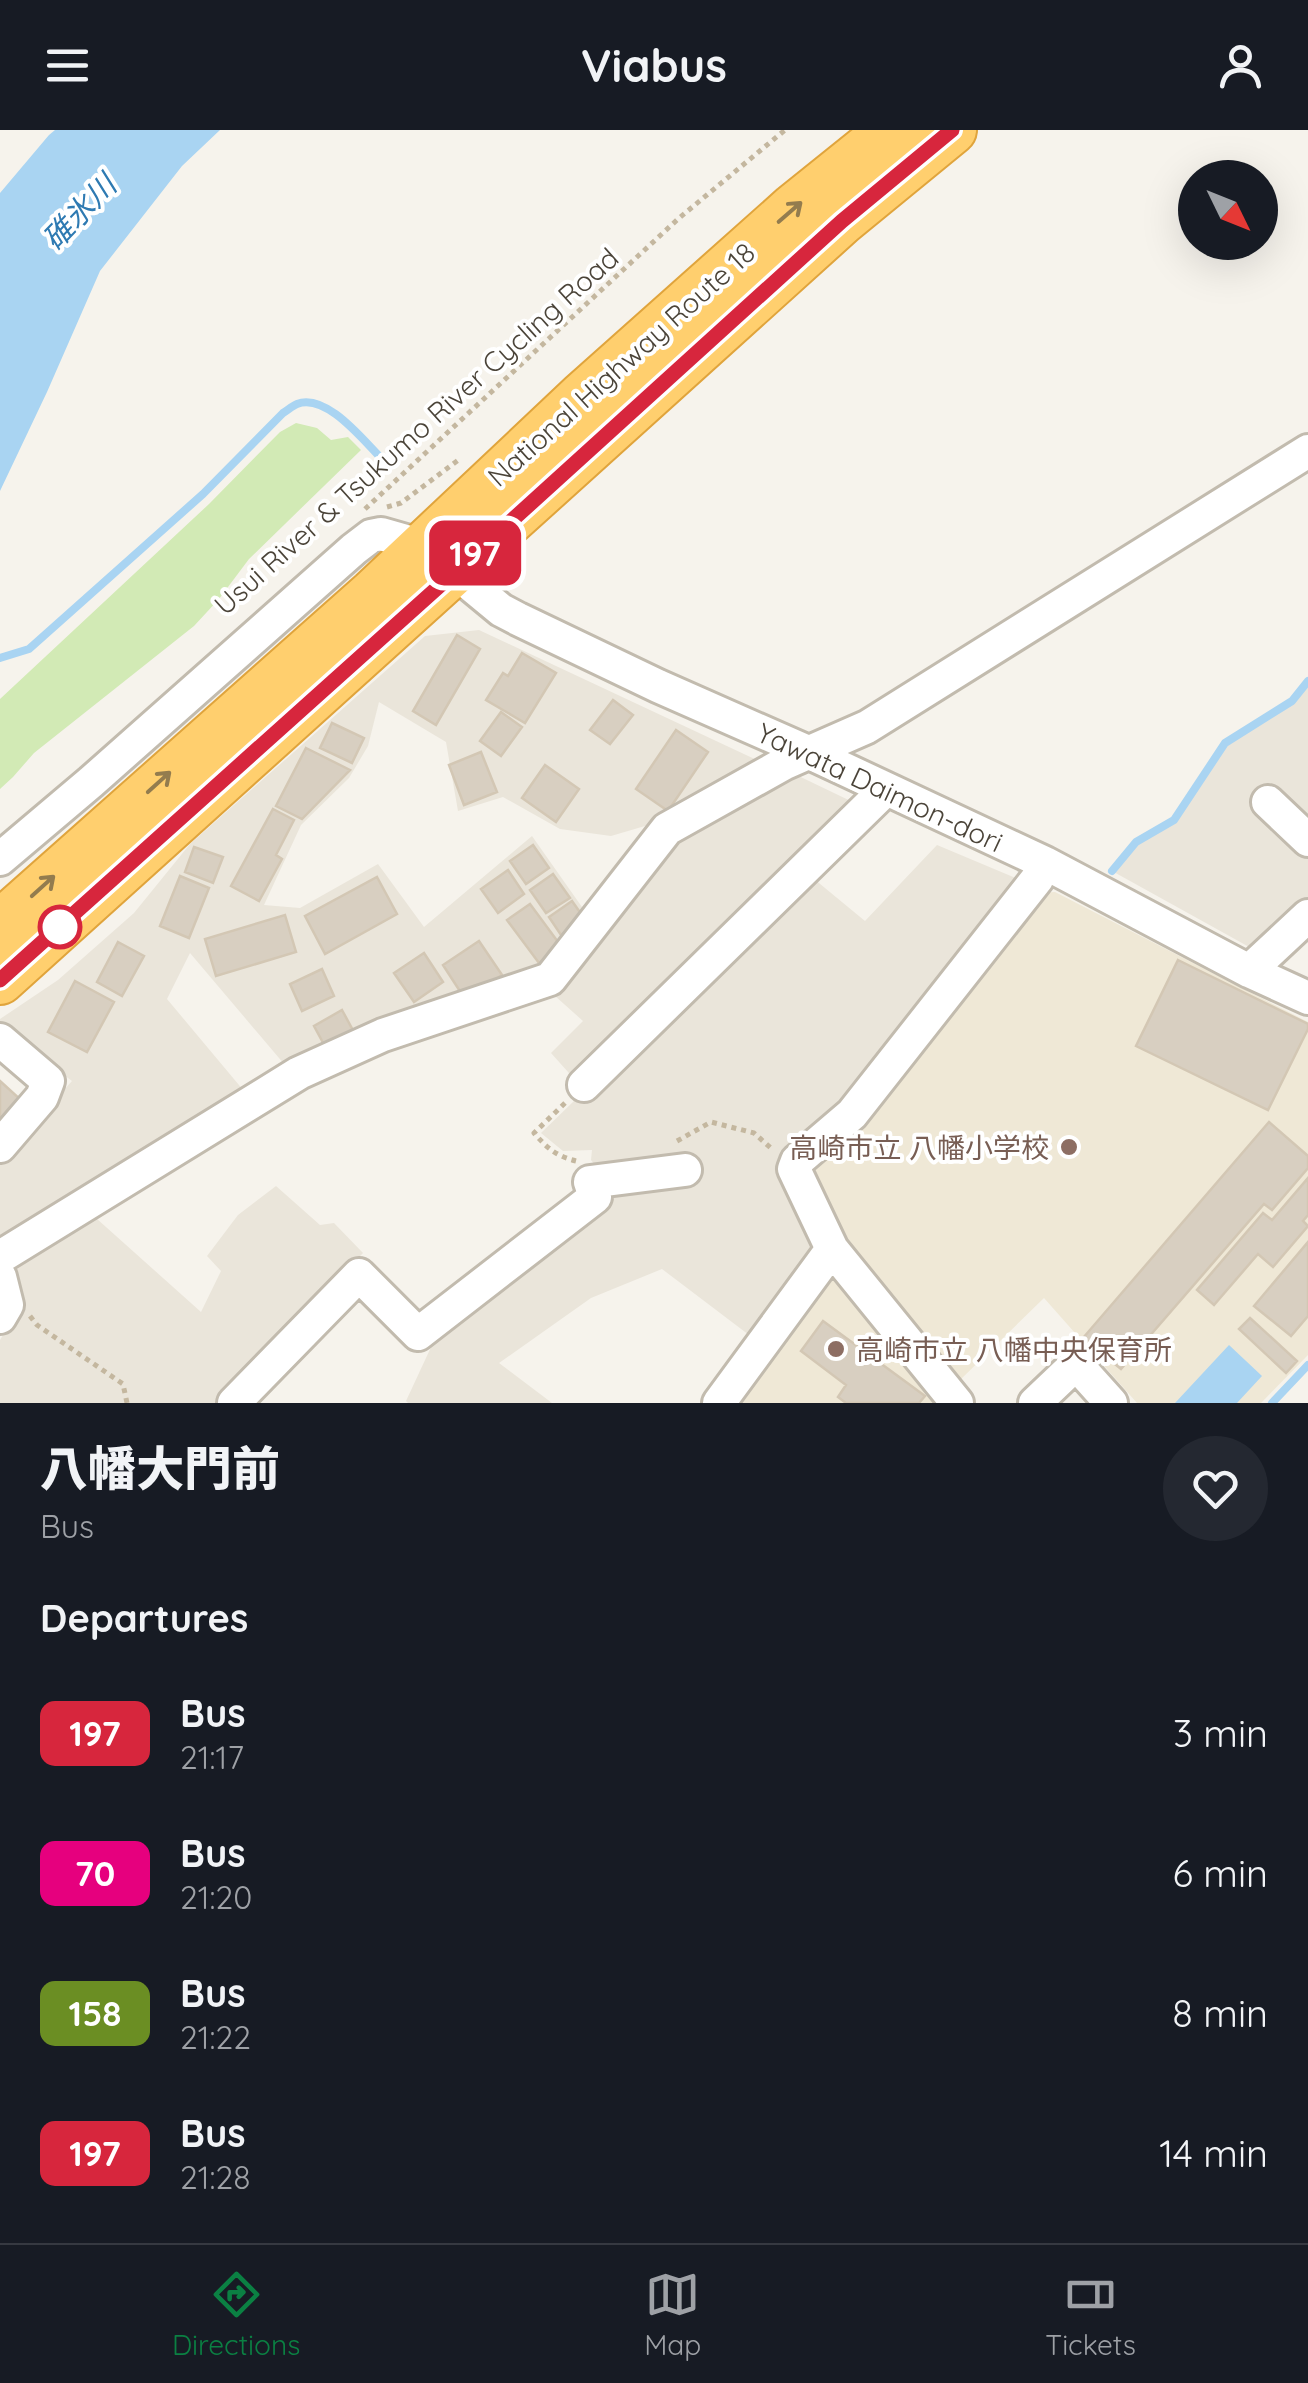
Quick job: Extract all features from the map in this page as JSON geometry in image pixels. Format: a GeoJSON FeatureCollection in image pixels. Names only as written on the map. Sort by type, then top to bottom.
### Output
{"type":"FeatureCollection","features":[{"type":"Feature","properties":{"kind":"highway","name":"National Highway Route 18"},"geometry":{"type":"LineString","coordinates":[[0,980],[438,560],[952,130]]}},
{"type":"Feature","properties":{"kind":"highway","name":"National Highway Route 18"},"geometry":{"type":"LineString","coordinates":[[0,925],[373,594],[438,560],[582,397],[794,208],[890,132]]}},
{"type":"Feature","properties":{"kind":"street"},"geometry":{"type":"LineString","coordinates":[[582,397],[654,358],[734,285],[742,282],[757,297]]}},
{"type":"Feature","properties":{"kind":"street"},"geometry":{"type":"LineString","coordinates":[[0,1257],[299,1073],[383,1034],[550,979],[668,829],[785,763],[866,727],[1308,451]]}},
{"type":"Feature","properties":{"kind":"street"},"geometry":{"type":"LineString","coordinates":[[0,859],[370,536],[396,537],[438,560]]}},
{"type":"Feature","properties":{"kind":"street","name":"Yawata Daimon-dori"},"geometry":{"type":"LineString","coordinates":[[438,560],[484,598],[518,619],[1045,863],[1308,998]]}},
{"type":"Feature","properties":{"kind":"street"},"geometry":{"type":"LineString","coordinates":[[584,1084],[886,790]]}},
{"type":"Feature","properties":{"kind":"street"},"geometry":{"type":"LineString","coordinates":[[1268,802],[1308,840]]}},
{"type":"Feature","properties":{"kind":"street"},"geometry":{"type":"LineString","coordinates":[[957,1403],[832,1249],[794,1168],[852,1114],[1037,880],[1045,863]]}},
{"type":"Feature","properties":{"kind":"street"},"geometry":{"type":"LineString","coordinates":[[1249,971],[1308,916]]}},
{"type":"Feature","properties":{"kind":"street"},"geometry":{"type":"LineString","coordinates":[[0,1040],[48,1081],[42,1097],[0,1146]]}},
{"type":"Feature","properties":{"kind":"street"},"geometry":{"type":"LineString","coordinates":[[234,1403],[360,1276],[418,1334],[595,1197],[590,1182],[685,1170]]}},
{"type":"Feature","properties":{"kind":"street"},"geometry":{"type":"LineString","coordinates":[[718,1403],[832,1249]]}},
{"type":"Feature","properties":{"kind":"street"},"geometry":{"type":"LineString","coordinates":[[1034,1403],[1076,1364],[1110,1403]]}},
{"type":"Feature","properties":{"kind":"path","name":"Usui River & Tsukumo River Cycling Road"},"geometry":{"type":"LineString","coordinates":[[464,456],[401,503],[358,515],[678,219],[786,130]]}},
{"type":"Feature","properties":{"kind":"path"},"geometry":{"type":"LineString","coordinates":[[584,1084],[534,1133],[550,1151],[582,1162],[590,1182]]}},
{"type":"Feature","properties":{"kind":"path"},"geometry":{"type":"LineString","coordinates":[[2,1300],[21,1306],[37,1324],[123,1384],[127,1403]]}},
{"type":"Feature","properties":{"kind":"shaded area"},"geometry":{"type":"Polygon","coordinates":[[[479,630],[761,762],[662,821],[611,836],[560,829],[503,797],[458,811],[446,742],[379,702],[368,746],[349,778],[301,825],[264,905],[300,908],[378,864],[424,927],[532,836],[589,917],[537,976],[290,1071],[190,953],[167,999],[249,1097],[0,1249],[0,1161],[72,1081],[0,1027],[0,1019],[58,980],[134,913],[190,844],[425,636],[479,630]]]}},
{"type":"Feature","properties":{"kind":"shaded area"},"geometry":{"type":"Polygon","coordinates":[[[1308,681],[1308,906],[1260,953],[1112,871],[1136,842],[1174,820],[1225,743],[1292,701],[1308,681]]]}},
{"type":"Feature","properties":{"kind":"shaded area"},"geometry":{"type":"Polygon","coordinates":[[[784,769],[859,805],[577,1082],[551,1053],[583,1021],[545,987],[671,833],[784,769]]]}},
{"type":"Feature","properties":{"kind":"shaded area"},"geometry":{"type":"Polygon","coordinates":[[[937,845],[1025,882],[820,1249],[753,1338],[662,1269],[591,1298],[499,1363],[552,1403],[408,1403],[432,1345],[616,1191],[591,1160],[592,1150],[563,1151],[541,1133],[808,874],[865,921],[937,845]]]}},
{"type":"Feature","properties":{"kind":"shaded area","name":"高崎市立 八幡小学校"},"geometry":{"type":"Polygon","coordinates":[[[1055,892],[1308,1022],[1308,1355],[1261,1403],[1137,1403],[1044,1298],[958,1382],[850,1258],[803,1167],[1037,893],[1055,892]]]}},
{"type":"Feature","properties":{"kind":"shaded area"},"geometry":{"type":"Polygon","coordinates":[[[276,1186],[320,1225],[334,1223],[363,1253],[219,1403],[0,1403],[0,1340],[19,1308],[4,1263],[87,1210],[201,1312],[221,1271],[207,1256],[238,1215],[276,1186]]]}},
{"type":"Feature","properties":{"kind":"shaded area","name":"高崎市立 八幡中央保育所"},"geometry":{"type":"Polygon","coordinates":[[[832,1265],[940,1403],[729,1403],[832,1265]]]}},
{"type":"Feature","properties":{"kind":"green space"},"geometry":{"type":"Polygon","coordinates":[[[296,423],[317,428],[331,440],[348,437],[361,450],[249,559],[194,626],[34,753],[0,789],[0,699],[209,504],[280,432],[296,423]]]}},
{"type":"Feature","properties":{"kind":"water","name":"碓氷川"},"geometry":{"type":"Polygon","coordinates":[[[55,130],[220,130],[182,166],[100,271],[0,491],[0,193],[55,130]]]}},
{"type":"Feature","properties":{"kind":"water"},"geometry":{"type":"Polygon","coordinates":[[[1229,1345],[1262,1376],[1237,1403],[1175,1403],[1229,1345]]]}},
{"type":"Feature","properties":{"kind":"building"},"geometry":{"type":"Polygon","coordinates":[[[457,635],[480,649],[436,725],[413,711],[457,635]]]}},
{"type":"Feature","properties":{"kind":"building"},"geometry":{"type":"Polygon","coordinates":[[[522,653],[556,673],[525,723],[486,700],[522,653]]]}},
{"type":"Feature","properties":{"kind":"building"},"geometry":{"type":"Polygon","coordinates":[[[613,700],[633,715],[610,744],[590,730],[613,700]]]}},
{"type":"Feature","properties":{"kind":"building"},"geometry":{"type":"Polygon","coordinates":[[[501,712],[522,727],[501,756],[480,741],[501,712]]]}},
{"type":"Feature","properties":{"kind":"building"},"geometry":{"type":"Polygon","coordinates":[[[332,723],[364,738],[352,763],[320,748],[332,723]]]}},
{"type":"Feature","properties":{"kind":"building"},"geometry":{"type":"Polygon","coordinates":[[[676,730],[708,752],[668,811],[636,789],[676,730]]]}},
{"type":"Feature","properties":{"kind":"building"},"geometry":{"type":"Polygon","coordinates":[[[306,748],[350,770],[302,819],[276,806],[306,748]]]}},
{"type":"Feature","properties":{"kind":"building"},"geometry":{"type":"Polygon","coordinates":[[[481,752],[497,792],[464,805],[449,765],[481,752]]]}},
{"type":"Feature","properties":{"kind":"building"},"geometry":{"type":"Polygon","coordinates":[[[545,765],[579,789],[556,822],[522,798],[545,765]]]}},
{"type":"Feature","properties":{"kind":"building"},"geometry":{"type":"Polygon","coordinates":[[[273,809],[294,820],[276,855],[282,859],[259,901],[231,886],[273,809]]]}},
{"type":"Feature","properties":{"kind":"building"},"geometry":{"type":"Polygon","coordinates":[[[533,845],[549,868],[526,884],[510,861],[533,845]]]}},
{"type":"Feature","properties":{"kind":"building"},"geometry":{"type":"Polygon","coordinates":[[[194,847],[223,857],[213,883],[185,872],[194,847]]]}},
{"type":"Feature","properties":{"kind":"building"},"geometry":{"type":"Polygon","coordinates":[[[508,870],[524,894],[498,913],[481,889],[508,870]]]}},
{"type":"Feature","properties":{"kind":"building"},"geometry":{"type":"Polygon","coordinates":[[[553,874],[570,898],[546,913],[530,890],[553,874]]]}},
{"type":"Feature","properties":{"kind":"building"},"geometry":{"type":"Polygon","coordinates":[[[180,876],[209,888],[189,938],[160,926],[180,876]]]}},
{"type":"Feature","properties":{"kind":"building"},"geometry":{"type":"Polygon","coordinates":[[[377,877],[397,914],[325,954],[305,916],[377,877]]]}},
{"type":"Feature","properties":{"kind":"building"},"geometry":{"type":"Polygon","coordinates":[[[572,901],[584,918],[561,935],[549,917],[572,901]]]}},
{"type":"Feature","properties":{"kind":"building"},"geometry":{"type":"Polygon","coordinates":[[[530,904],[561,946],[539,963],[507,920],[530,904]]]}},
{"type":"Feature","properties":{"kind":"building"},"geometry":{"type":"Polygon","coordinates":[[[285,915],[296,952],[216,976],[205,939],[285,915]]]}},
{"type":"Feature","properties":{"kind":"building"},"geometry":{"type":"Polygon","coordinates":[[[479,941],[502,975],[465,999],[443,965],[479,941]]]}},
{"type":"Feature","properties":{"kind":"building"},"geometry":{"type":"Polygon","coordinates":[[[118,942],[144,956],[122,996],[97,982],[118,942]]]}},
{"type":"Feature","properties":{"kind":"building"},"geometry":{"type":"Polygon","coordinates":[[[424,953],[443,982],[414,1002],[394,973],[424,953]]]}},
{"type":"Feature","properties":{"kind":"building"},"geometry":{"type":"Polygon","coordinates":[[[1178,960],[1308,1024],[1268,1110],[1136,1046],[1178,960]]]}},
{"type":"Feature","properties":{"kind":"building"},"geometry":{"type":"Polygon","coordinates":[[[322,969],[334,996],[302,1011],[290,984],[322,969]]]}},
{"type":"Feature","properties":{"kind":"building"},"geometry":{"type":"Polygon","coordinates":[[[75,981],[114,1002],[87,1052],[48,1032],[75,981]]]}},
{"type":"Feature","properties":{"kind":"building"},"geometry":{"type":"Polygon","coordinates":[[[342,1010],[355,1034],[327,1050],[314,1026],[342,1010]]]}},
{"type":"Feature","properties":{"kind":"building"},"geometry":{"type":"Polygon","coordinates":[[[0,1081],[21,1100],[0,1123],[0,1081]]]}},
{"type":"Feature","properties":{"kind":"building"},"geometry":{"type":"Polygon","coordinates":[[[1269,1122],[1308,1156],[1308,1168],[1272,1210],[1264,1204],[1121,1369],[1083,1338],[1269,1122]]]}},
{"type":"Feature","properties":{"kind":"building"},"geometry":{"type":"Polygon","coordinates":[[[1308,1178],[1308,1215],[1303,1221],[1308,1226],[1273,1267],[1258,1254],[1214,1305],[1197,1290],[1263,1213],[1272,1220],[1308,1178]]]}},
{"type":"Feature","properties":{"kind":"building"},"geometry":{"type":"Polygon","coordinates":[[[1308,1242],[1308,1316],[1291,1336],[1254,1306],[1308,1242]]]}},
{"type":"Feature","properties":{"kind":"building"},"geometry":{"type":"Polygon","coordinates":[[[1250,1318],[1297,1361],[1286,1373],[1239,1329],[1250,1318]]]}},
{"type":"Feature","properties":{"kind":"building"},"geometry":{"type":"Polygon","coordinates":[[[823,1321],[925,1396],[919,1403],[846,1403],[838,1397],[846,1385],[801,1351],[823,1321]]]}},
{"type":"Feature","properties":{"kind":"waterway"},"geometry":{"type":"LineString","coordinates":[[0,658],[29,649],[203,494],[295,405],[308,402],[331,411],[380,457]]}},
{"type":"Feature","properties":{"kind":"waterway"},"geometry":{"type":"LineString","coordinates":[[1112,871],[1136,842],[1174,820],[1225,743],[1292,701],[1308,681]]}},
{"type":"Feature","properties":{"kind":"waterway"},"geometry":{"type":"LineString","coordinates":[[1272,1403],[1308,1365]]}},
{"type":"Feature","properties":{"kind":"bus line","name":"197"},"geometry":{"type":"LineString","coordinates":[[0,980],[842,221],[952,130]]}},
{"type":"Feature","properties":{"kind":"place","name":"高崎市立 八幡小学校"},"geometry":{"type":"Point","coordinates":[1069,1147]}},
{"type":"Feature","properties":{"kind":"place","name":"高崎市立 八幡中央保育所"},"geometry":{"type":"Point","coordinates":[836,1349]}}]}
